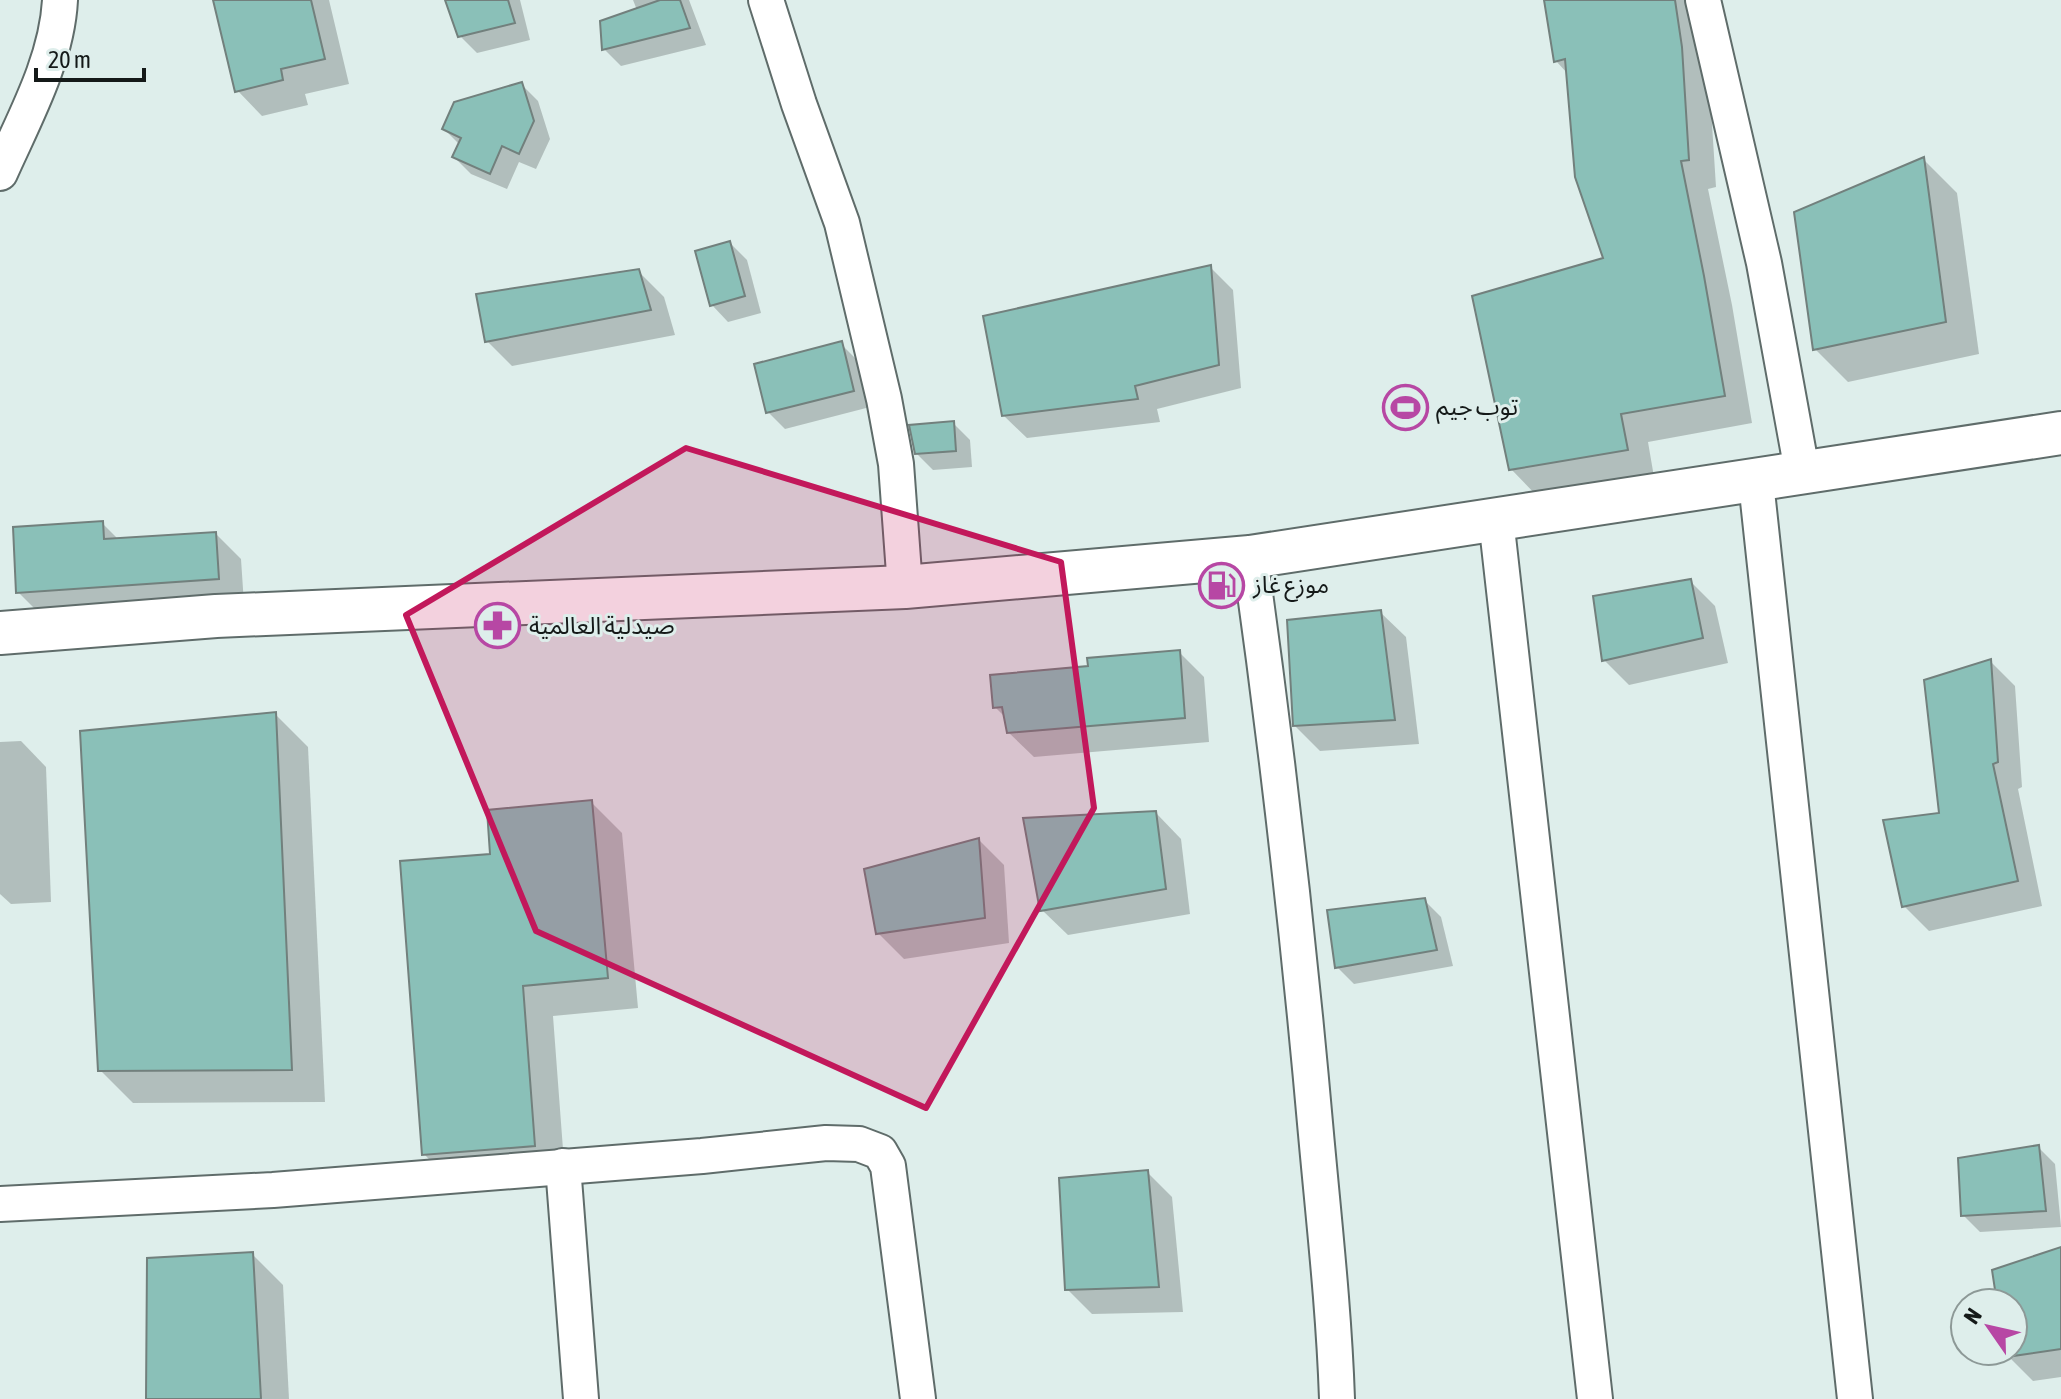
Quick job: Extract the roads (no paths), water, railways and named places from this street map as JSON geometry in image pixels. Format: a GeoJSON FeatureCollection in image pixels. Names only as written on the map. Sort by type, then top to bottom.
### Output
{"type":"FeatureCollection","features":[{"type":"Feature","properties":{"kind":"street"},"geometry":{"type":"LineString","coordinates":[[0,173],[59,24],[60,0]]}},
{"type":"Feature","properties":{"kind":"street"},"geometry":{"type":"LineString","coordinates":[[766,0],[842,223],[884,399],[896,464],[905,587]]}},
{"type":"Feature","properties":{"kind":"street"},"geometry":{"type":"LineString","coordinates":[[1703,0],[1764,263],[1802,471]]}},
{"type":"Feature","properties":{"kind":"street"},"geometry":{"type":"LineString","coordinates":[[0,633],[216,616],[905,587],[1250,557],[2061,433]]}},
{"type":"Feature","properties":{"kind":"street"},"geometry":{"type":"LineString","coordinates":[[1756,482],[1855,1399]]}},
{"type":"Feature","properties":{"kind":"street"},"geometry":{"type":"LineString","coordinates":[[1496,519],[1595,1399]]}},
{"type":"Feature","properties":{"kind":"street"},"geometry":{"type":"LineString","coordinates":[[1250,557],[1266,670],[1308,1043],[1335,1336],[1337,1399]]}},
{"type":"Feature","properties":{"kind":"street"},"geometry":{"type":"LineString","coordinates":[[0,1204],[273,1190],[702,1156],[826,1143],[859,1144],[880,1152],[888,1166],[918,1399]]}},
{"type":"Feature","properties":{"kind":"street"},"geometry":{"type":"LineString","coordinates":[[563,1166],[581,1399]]}},
{"type":"Feature","properties":{"kind":"place","name":"توب جيم"},"geometry":{"type":"Point","coordinates":[1405,407]}},
{"type":"Feature","properties":{"kind":"place","name":"موزع غاز"},"geometry":{"type":"Point","coordinates":[1222,585]}},
{"type":"Feature","properties":{"kind":"place","name":"صيدلية العالمية"},"geometry":{"type":"Point","coordinates":[498,626]}}]}
